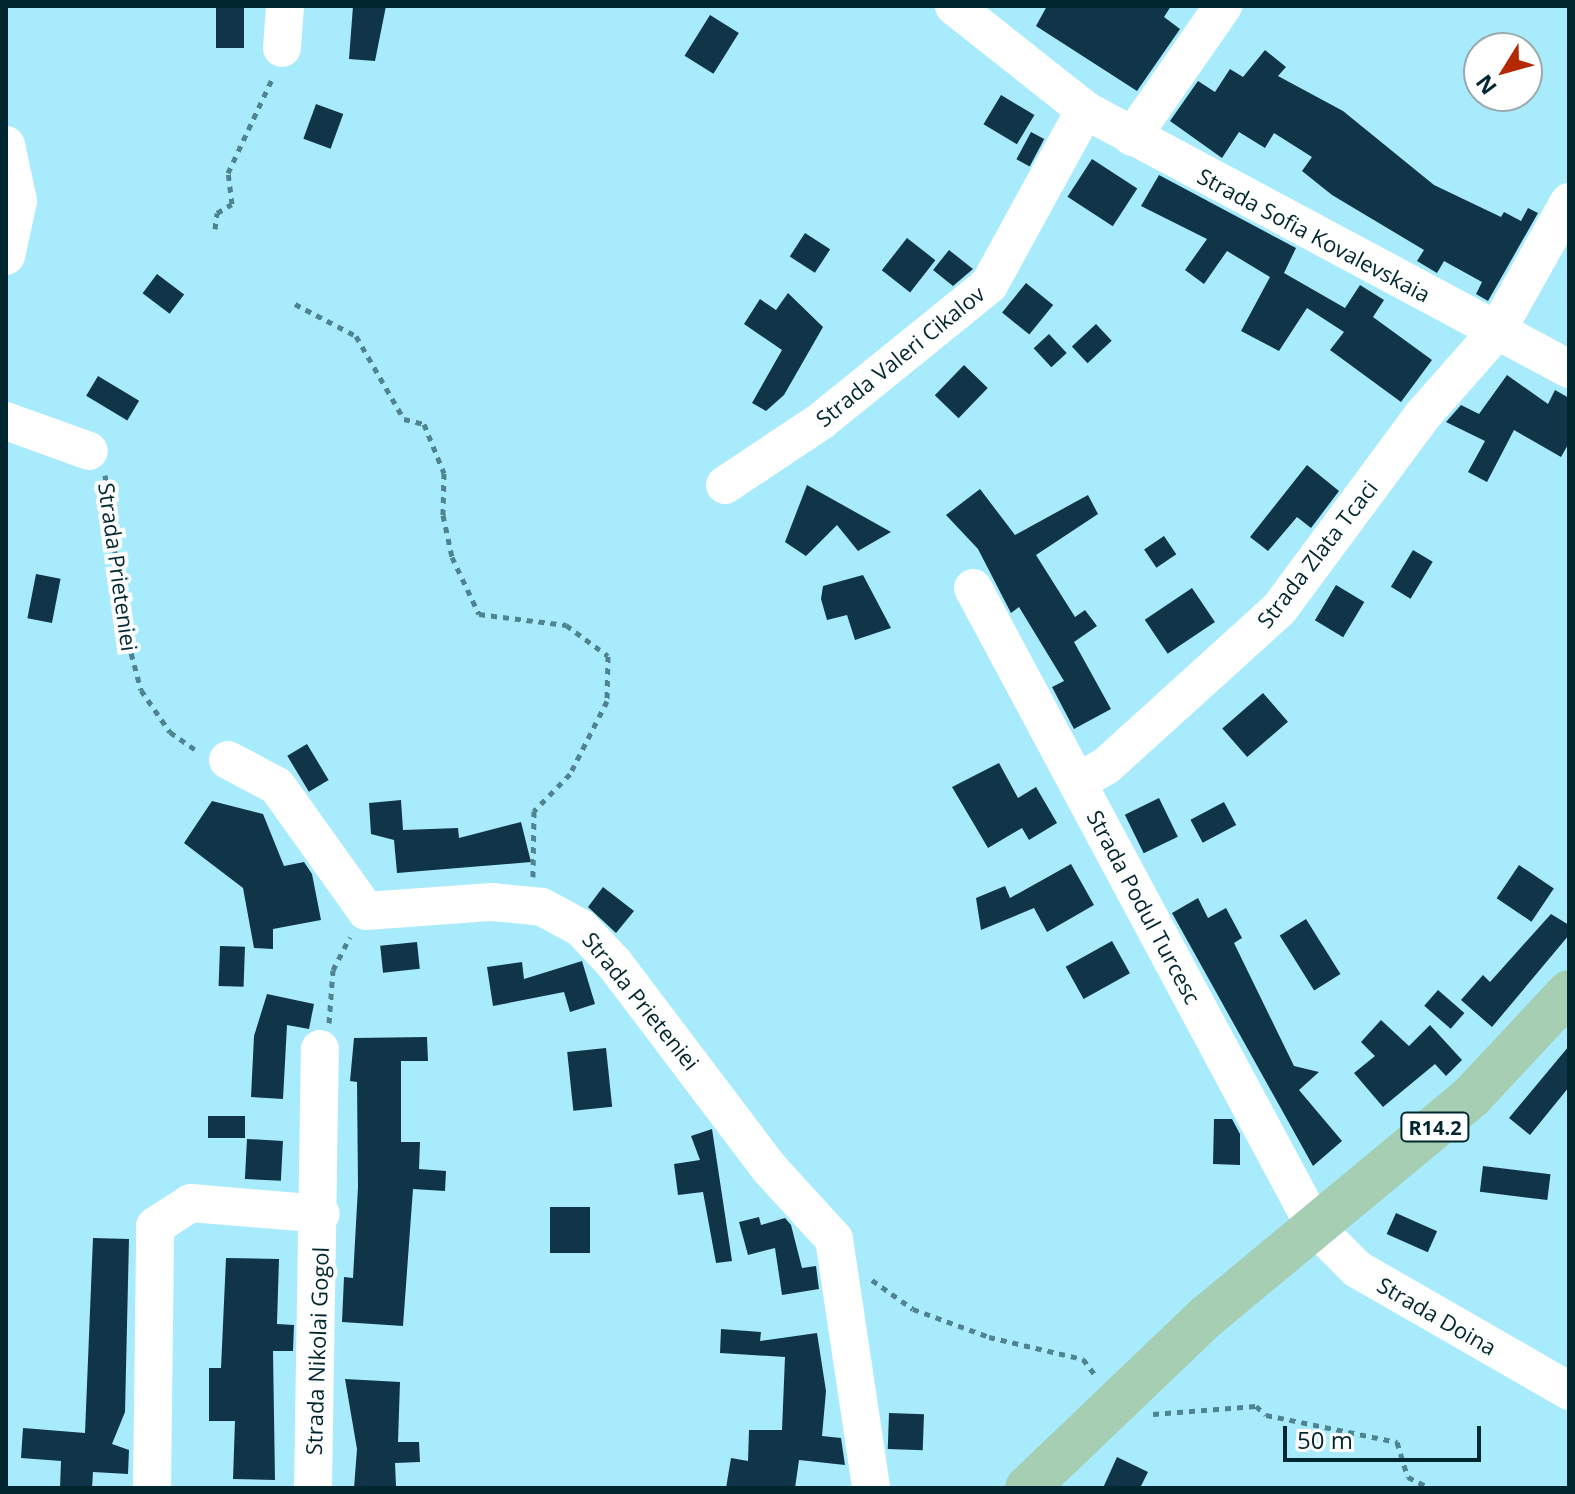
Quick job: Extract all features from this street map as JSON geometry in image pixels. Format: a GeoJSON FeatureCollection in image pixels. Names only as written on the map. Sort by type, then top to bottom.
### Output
{"type":"FeatureCollection","features":[{"type":"Feature","properties":{"kind":"main road","name":"R14.2"},"geometry":{"type":"LineString","coordinates":[[1027,1488],[1206,1317],[1472,1096],[1569,992]]}},
{"type":"Feature","properties":{"kind":"street"},"geometry":{"type":"LineString","coordinates":[[282,48],[285,6]]}},
{"type":"Feature","properties":{"kind":"street","name":"Strada Sofia Kovalevskaia"},"geometry":{"type":"LineString","coordinates":[[954,6],[1085,110],[1569,369]]}},
{"type":"Feature","properties":{"kind":"street"},"geometry":{"type":"LineString","coordinates":[[1132,137],[1223,6]]}},
{"type":"Feature","properties":{"kind":"street","name":"Strada Valeri Cikalov"},"geometry":{"type":"LineString","coordinates":[[725,485],[821,421],[989,285],[1085,110]]}},
{"type":"Feature","properties":{"kind":"street"},"geometry":{"type":"LineString","coordinates":[[6,145],[18,201],[6,256]]}},
{"type":"Feature","properties":{"kind":"street"},"geometry":{"type":"LineString","coordinates":[[1496,332],[1569,202]]}},
{"type":"Feature","properties":{"kind":"street","name":"Strada Zlata Tcaci"},"geometry":{"type":"LineString","coordinates":[[1078,782],[1106,766],[1280,608],[1422,416],[1496,332]]}},
{"type":"Feature","properties":{"kind":"street"},"geometry":{"type":"LineString","coordinates":[[6,421],[89,451]]}},
{"type":"Feature","properties":{"kind":"street","name":"Strada Podul Turcesc"},"geometry":{"type":"LineString","coordinates":[[973,588],[1078,782],[1302,1238]]}},
{"type":"Feature","properties":{"kind":"street"},"geometry":{"type":"LineString","coordinates":[[228,760],[277,786],[366,911]]}},
{"type":"Feature","properties":{"kind":"street","name":"Strada Prieteniei"},"geometry":{"type":"LineString","coordinates":[[366,911],[524,905],[542,907],[589,936],[834,1239]]}},
{"type":"Feature","properties":{"kind":"street","name":"Strada Nikolai Gogol"},"geometry":{"type":"LineString","coordinates":[[313,1488],[321,1214],[320,1049]]}},
{"type":"Feature","properties":{"kind":"street"},"geometry":{"type":"LineString","coordinates":[[152,1488],[155,1226],[191,1203],[321,1214]]}},
{"type":"Feature","properties":{"kind":"street","name":"Strada Doina"},"geometry":{"type":"LineString","coordinates":[[1302,1238],[1569,1391]]}},
{"type":"Feature","properties":{"kind":"street"},"geometry":{"type":"LineString","coordinates":[[834,1239],[871,1488]]}},
{"type":"Feature","properties":{"kind":"path"},"geometry":{"type":"LineString","coordinates":[[215,229],[217,213],[232,204],[228,173],[282,48]]}},
{"type":"Feature","properties":{"kind":"path"},"geometry":{"type":"LineString","coordinates":[[295,304],[356,336],[404,419],[424,424],[444,473],[443,515],[452,557],[479,614],[566,625],[608,656],[607,701],[570,774],[534,811],[538,853],[524,905]]}},
{"type":"Feature","properties":{"kind":"path","name":"Strada Prieteniei"},"geometry":{"type":"LineString","coordinates":[[89,451],[104,471],[125,630],[141,690],[187,748],[228,760]]}},
{"type":"Feature","properties":{"kind":"path"},"geometry":{"type":"LineString","coordinates":[[320,1049],[328,1038],[333,970],[366,911]]}},
{"type":"Feature","properties":{"kind":"path"},"geometry":{"type":"LineString","coordinates":[[834,1239],[850,1262],[913,1309],[989,1337],[1083,1359],[1101,1382],[1162,1418],[1256,1406],[1266,1415],[1397,1442],[1408,1477],[1430,1488]]}},
{"type":"Feature","properties":{"kind":"building"},"geometry":{"type":"Polygon","coordinates":[[[216,6],[244,6],[244,48],[216,48],[216,6]]]}},
{"type":"Feature","properties":{"kind":"building"},"geometry":{"type":"Polygon","coordinates":[[[353,6],[386,6],[375,61],[349,59],[353,6]]]}},
{"type":"Feature","properties":{"kind":"building"},"geometry":{"type":"Polygon","coordinates":[[[1047,6],[1171,6],[1164,17],[1180,29],[1137,91],[1036,26],[1047,6]]]}},
{"type":"Feature","properties":{"kind":"building"},"geometry":{"type":"Polygon","coordinates":[[[710,15],[739,33],[713,74],[685,56],[710,15]]]}},
{"type":"Feature","properties":{"kind":"building"},"geometry":{"type":"Polygon","coordinates":[[[1265,50],[1286,67],[1278,76],[1343,111],[1434,185],[1501,217],[1504,212],[1521,221],[1528,208],[1538,213],[1488,301],[1476,294],[1482,282],[1444,261],[1437,273],[1417,261],[1424,250],[1332,195],[1302,171],[1312,157],[1274,133],[1265,148],[1239,132],[1222,158],[1170,121],[1198,81],[1215,92],[1230,69],[1243,77],[1265,50]]]}},
{"type":"Feature","properties":{"kind":"building"},"geometry":{"type":"Polygon","coordinates":[[[1001,95],[1034,115],[1017,144],[983,124],[1001,95]]]}},
{"type":"Feature","properties":{"kind":"building"},"geometry":{"type":"Polygon","coordinates":[[[316,104],[343,114],[331,149],[303,139],[316,104]]]}},
{"type":"Feature","properties":{"kind":"building"},"geometry":{"type":"Polygon","coordinates":[[[1031,132],[1044,139],[1030,166],[1016,159],[1031,132]]]}},
{"type":"Feature","properties":{"kind":"building"},"geometry":{"type":"Polygon","coordinates":[[[1092,159],[1137,188],[1113,226],[1067,197],[1092,159]]]}},
{"type":"Feature","properties":{"kind":"building"},"geometry":{"type":"Polygon","coordinates":[[[1159,175],[1296,248],[1284,273],[1345,308],[1360,285],[1384,300],[1373,317],[1432,360],[1401,402],[1330,350],[1344,332],[1307,308],[1279,351],[1241,331],[1270,277],[1227,251],[1204,284],[1185,270],[1207,239],[1141,206],[1159,175]]]}},
{"type":"Feature","properties":{"kind":"building"},"geometry":{"type":"Polygon","coordinates":[[[805,233],[830,249],[815,273],[790,256],[805,233]]]}},
{"type":"Feature","properties":{"kind":"building"},"geometry":{"type":"Polygon","coordinates":[[[907,238],[935,260],[910,292],[882,270],[907,238]]]}},
{"type":"Feature","properties":{"kind":"building"},"geometry":{"type":"Polygon","coordinates":[[[949,250],[973,269],[953,286],[933,270],[949,250]]]}},
{"type":"Feature","properties":{"kind":"building"},"geometry":{"type":"Polygon","coordinates":[[[157,274],[184,294],[170,314],[143,293],[157,274]]]}},
{"type":"Feature","properties":{"kind":"building"},"geometry":{"type":"Polygon","coordinates":[[[1026,283],[1053,305],[1029,335],[1002,313],[1026,283]]]}},
{"type":"Feature","properties":{"kind":"building"},"geometry":{"type":"Polygon","coordinates":[[[788,293],[823,327],[784,395],[766,411],[752,403],[782,350],[744,324],[760,299],[776,310],[788,293]]]}},
{"type":"Feature","properties":{"kind":"building"},"geometry":{"type":"Polygon","coordinates":[[[1096,324],[1112,341],[1088,363],[1072,347],[1096,324]]]}},
{"type":"Feature","properties":{"kind":"building"},"geometry":{"type":"Polygon","coordinates":[[[1049,334],[1067,353],[1051,367],[1034,348],[1049,334]]]}},
{"type":"Feature","properties":{"kind":"building"},"geometry":{"type":"Polygon","coordinates":[[[964,365],[988,388],[959,418],[935,395],[964,365]]]}},
{"type":"Feature","properties":{"kind":"building"},"geometry":{"type":"Polygon","coordinates":[[[1507,375],[1548,404],[1555,390],[1569,398],[1569,443],[1561,457],[1514,430],[1487,482],[1468,472],[1485,441],[1446,422],[1461,405],[1479,414],[1507,375]]]}},
{"type":"Feature","properties":{"kind":"building"},"geometry":{"type":"Polygon","coordinates":[[[98,376],[139,401],[127,420],[86,396],[98,376]]]}},
{"type":"Feature","properties":{"kind":"building"},"geometry":{"type":"Polygon","coordinates":[[[1307,465],[1339,491],[1311,528],[1297,517],[1268,551],[1250,537],[1307,465]]]}},
{"type":"Feature","properties":{"kind":"building"},"geometry":{"type":"Polygon","coordinates":[[[807,485],[891,532],[858,551],[837,525],[806,556],[785,542],[807,485]]]}},
{"type":"Feature","properties":{"kind":"building"},"geometry":{"type":"Polygon","coordinates":[[[980,489],[1015,535],[1088,495],[1098,514],[1036,555],[1075,617],[1085,610],[1097,626],[1074,642],[1111,709],[1074,729],[1052,687],[1064,681],[1019,607],[1011,613],[978,549],[946,515],[980,489]]]}},
{"type":"Feature","properties":{"kind":"building"},"geometry":{"type":"Polygon","coordinates":[[[1164,536],[1176,554],[1156,568],[1144,549],[1164,536]]]}},
{"type":"Feature","properties":{"kind":"building"},"geometry":{"type":"Polygon","coordinates":[[[1413,550],[1433,562],[1411,599],[1391,587],[1413,550]]]}},
{"type":"Feature","properties":{"kind":"building"},"geometry":{"type":"Polygon","coordinates":[[[36,574],[61,579],[52,623],[27,618],[36,574]]]}},
{"type":"Feature","properties":{"kind":"building"},"geometry":{"type":"Polygon","coordinates":[[[863,575],[891,628],[855,640],[847,615],[827,620],[821,599],[823,586],[863,575]]]}},
{"type":"Feature","properties":{"kind":"building"},"geometry":{"type":"Polygon","coordinates":[[[1336,585],[1364,602],[1343,637],[1315,620],[1336,585]]]}},
{"type":"Feature","properties":{"kind":"building"},"geometry":{"type":"Polygon","coordinates":[[[1192,588],[1215,622],[1168,654],[1145,620],[1192,588]]]}},
{"type":"Feature","properties":{"kind":"building"},"geometry":{"type":"Polygon","coordinates":[[[1263,693],[1288,722],[1247,757],[1222,728],[1263,693]]]}},
{"type":"Feature","properties":{"kind":"building"},"geometry":{"type":"Polygon","coordinates":[[[307,744],[329,780],[309,792],[287,756],[307,744]]]}},
{"type":"Feature","properties":{"kind":"building"},"geometry":{"type":"Polygon","coordinates":[[[999,763],[1018,798],[1036,787],[1057,823],[1029,840],[1022,828],[988,848],[952,787],[999,763]]]}},
{"type":"Feature","properties":{"kind":"building"},"geometry":{"type":"Polygon","coordinates":[[[1159,798],[1178,837],[1144,853],[1125,815],[1159,798]]]}},
{"type":"Feature","properties":{"kind":"building"},"geometry":{"type":"Polygon","coordinates":[[[401,800],[403,830],[458,828],[459,838],[521,822],[531,862],[397,873],[394,840],[371,834],[369,803],[401,800]]]}},
{"type":"Feature","properties":{"kind":"building"},"geometry":{"type":"Polygon","coordinates":[[[212,801],[263,814],[284,866],[304,862],[312,874],[321,920],[273,929],[273,949],[254,948],[243,888],[184,843],[212,801]]]}},
{"type":"Feature","properties":{"kind":"building"},"geometry":{"type":"Polygon","coordinates":[[[1224,802],[1236,825],[1203,843],[1190,820],[1224,802]]]}},
{"type":"Feature","properties":{"kind":"building"},"geometry":{"type":"Polygon","coordinates":[[[1071,864],[1094,905],[1047,932],[1034,908],[981,930],[976,898],[1005,886],[1010,898],[1071,864]]]}},
{"type":"Feature","properties":{"kind":"building"},"geometry":{"type":"Polygon","coordinates":[[[1519,865],[1554,888],[1531,922],[1497,898],[1519,865]]]}},
{"type":"Feature","properties":{"kind":"building"},"geometry":{"type":"Polygon","coordinates":[[[603,887],[634,911],[616,933],[588,907],[603,887]]]}},
{"type":"Feature","properties":{"kind":"building"},"geometry":{"type":"Polygon","coordinates":[[[1198,898],[1208,918],[1226,908],[1242,938],[1234,943],[1294,1066],[1319,1072],[1299,1090],[1342,1141],[1313,1166],[1172,913],[1198,898]]]}},
{"type":"Feature","properties":{"kind":"building"},"geometry":{"type":"Polygon","coordinates":[[[1551,914],[1569,925],[1569,935],[1492,1027],[1461,1000],[1483,975],[1490,982],[1551,914]]]}},
{"type":"Feature","properties":{"kind":"building"},"geometry":{"type":"Polygon","coordinates":[[[1306,919],[1340,974],[1314,991],[1280,935],[1306,919]]]}},
{"type":"Feature","properties":{"kind":"building"},"geometry":{"type":"Polygon","coordinates":[[[1112,941],[1130,973],[1084,999],[1066,967],[1112,941]]]}},
{"type":"Feature","properties":{"kind":"building"},"geometry":{"type":"Polygon","coordinates":[[[417,942],[420,969],[383,973],[380,946],[417,942]]]}},
{"type":"Feature","properties":{"kind":"building"},"geometry":{"type":"Polygon","coordinates":[[[220,946],[245,947],[244,987],[219,986],[220,946]]]}},
{"type":"Feature","properties":{"kind":"building"},"geometry":{"type":"Polygon","coordinates":[[[582,961],[595,1004],[570,1012],[564,992],[493,1006],[487,967],[522,962],[524,979],[582,961]]]}},
{"type":"Feature","properties":{"kind":"building"},"geometry":{"type":"Polygon","coordinates":[[[1438,990],[1464,1013],[1451,1029],[1424,1006],[1438,990]]]}},
{"type":"Feature","properties":{"kind":"building"},"geometry":{"type":"Polygon","coordinates":[[[267,994],[314,1004],[309,1029],[287,1025],[283,1099],[251,1097],[254,1036],[267,994]]]}},
{"type":"Feature","properties":{"kind":"building"},"geometry":{"type":"Polygon","coordinates":[[[1381,1020],[1409,1046],[1430,1025],[1462,1060],[1446,1076],[1435,1064],[1383,1107],[1354,1073],[1375,1056],[1361,1042],[1381,1020]]]}},
{"type":"Feature","properties":{"kind":"building"},"geometry":{"type":"Polygon","coordinates":[[[427,1037],[428,1061],[401,1061],[401,1142],[420,1142],[419,1169],[446,1171],[445,1191],[413,1189],[403,1326],[342,1322],[344,1277],[353,1278],[358,1187],[357,1082],[350,1081],[354,1038],[427,1037]]]}},
{"type":"Feature","properties":{"kind":"building"},"geometry":{"type":"Polygon","coordinates":[[[1569,1046],[1569,1087],[1530,1135],[1509,1118],[1569,1046]]]}},
{"type":"Feature","properties":{"kind":"building"},"geometry":{"type":"Polygon","coordinates":[[[606,1048],[612,1107],[573,1111],[567,1052],[606,1048]]]}},
{"type":"Feature","properties":{"kind":"building"},"geometry":{"type":"Polygon","coordinates":[[[208,1116],[245,1116],[245,1138],[208,1138],[208,1116]]]}},
{"type":"Feature","properties":{"kind":"building"},"geometry":{"type":"Polygon","coordinates":[[[1214,1119],[1232,1119],[1240,1134],[1240,1165],[1213,1164],[1214,1119]]]}},
{"type":"Feature","properties":{"kind":"building"},"geometry":{"type":"Polygon","coordinates":[[[712,1129],[732,1261],[716,1263],[703,1192],[678,1195],[674,1164],[700,1160],[691,1136],[712,1129]]]}},
{"type":"Feature","properties":{"kind":"building"},"geometry":{"type":"Polygon","coordinates":[[[247,1139],[283,1141],[281,1181],[245,1179],[247,1139]]]}},
{"type":"Feature","properties":{"kind":"building"},"geometry":{"type":"Polygon","coordinates":[[[1483,1166],[1550,1174],[1547,1200],[1480,1192],[1483,1166]]]}},
{"type":"Feature","properties":{"kind":"building"},"geometry":{"type":"Polygon","coordinates":[[[550,1207],[590,1207],[590,1253],[550,1253],[550,1207]]]}},
{"type":"Feature","properties":{"kind":"building"},"geometry":{"type":"Polygon","coordinates":[[[1396,1213],[1437,1231],[1428,1252],[1387,1234],[1396,1213]]]}},
{"type":"Feature","properties":{"kind":"building"},"geometry":{"type":"Polygon","coordinates":[[[759,1217],[761,1225],[785,1218],[791,1225],[802,1268],[816,1266],[819,1289],[782,1295],[775,1248],[748,1255],[739,1222],[759,1217]]]}},
{"type":"Feature","properties":{"kind":"building"},"geometry":{"type":"Polygon","coordinates":[[[93,1238],[129,1239],[125,1412],[112,1444],[129,1450],[128,1474],[93,1472],[92,1488],[60,1488],[61,1461],[21,1458],[23,1428],[85,1433],[93,1238]]]}},
{"type":"Feature","properties":{"kind":"building"},"geometry":{"type":"Polygon","coordinates":[[[226,1258],[279,1259],[277,1324],[294,1325],[293,1351],[273,1351],[275,1480],[233,1479],[235,1421],[209,1421],[209,1368],[221,1368],[226,1258]]]}},
{"type":"Feature","properties":{"kind":"building"},"geometry":{"type":"Polygon","coordinates":[[[721,1329],[761,1332],[760,1341],[817,1333],[826,1391],[822,1436],[841,1438],[845,1465],[799,1460],[795,1488],[726,1488],[731,1458],[748,1461],[749,1430],[782,1430],[785,1357],[720,1353],[721,1329]]]}},
{"type":"Feature","properties":{"kind":"building"},"geometry":{"type":"Polygon","coordinates":[[[345,1379],[400,1382],[398,1442],[419,1442],[420,1462],[395,1463],[396,1486],[354,1488],[357,1449],[345,1379]]]}},
{"type":"Feature","properties":{"kind":"building"},"geometry":{"type":"Polygon","coordinates":[[[889,1413],[924,1414],[923,1450],[888,1449],[889,1413]]]}},
{"type":"Feature","properties":{"kind":"building"},"geometry":{"type":"Polygon","coordinates":[[[1117,1457],[1148,1472],[1140,1488],[1103,1488],[1117,1457]]]}}]}
